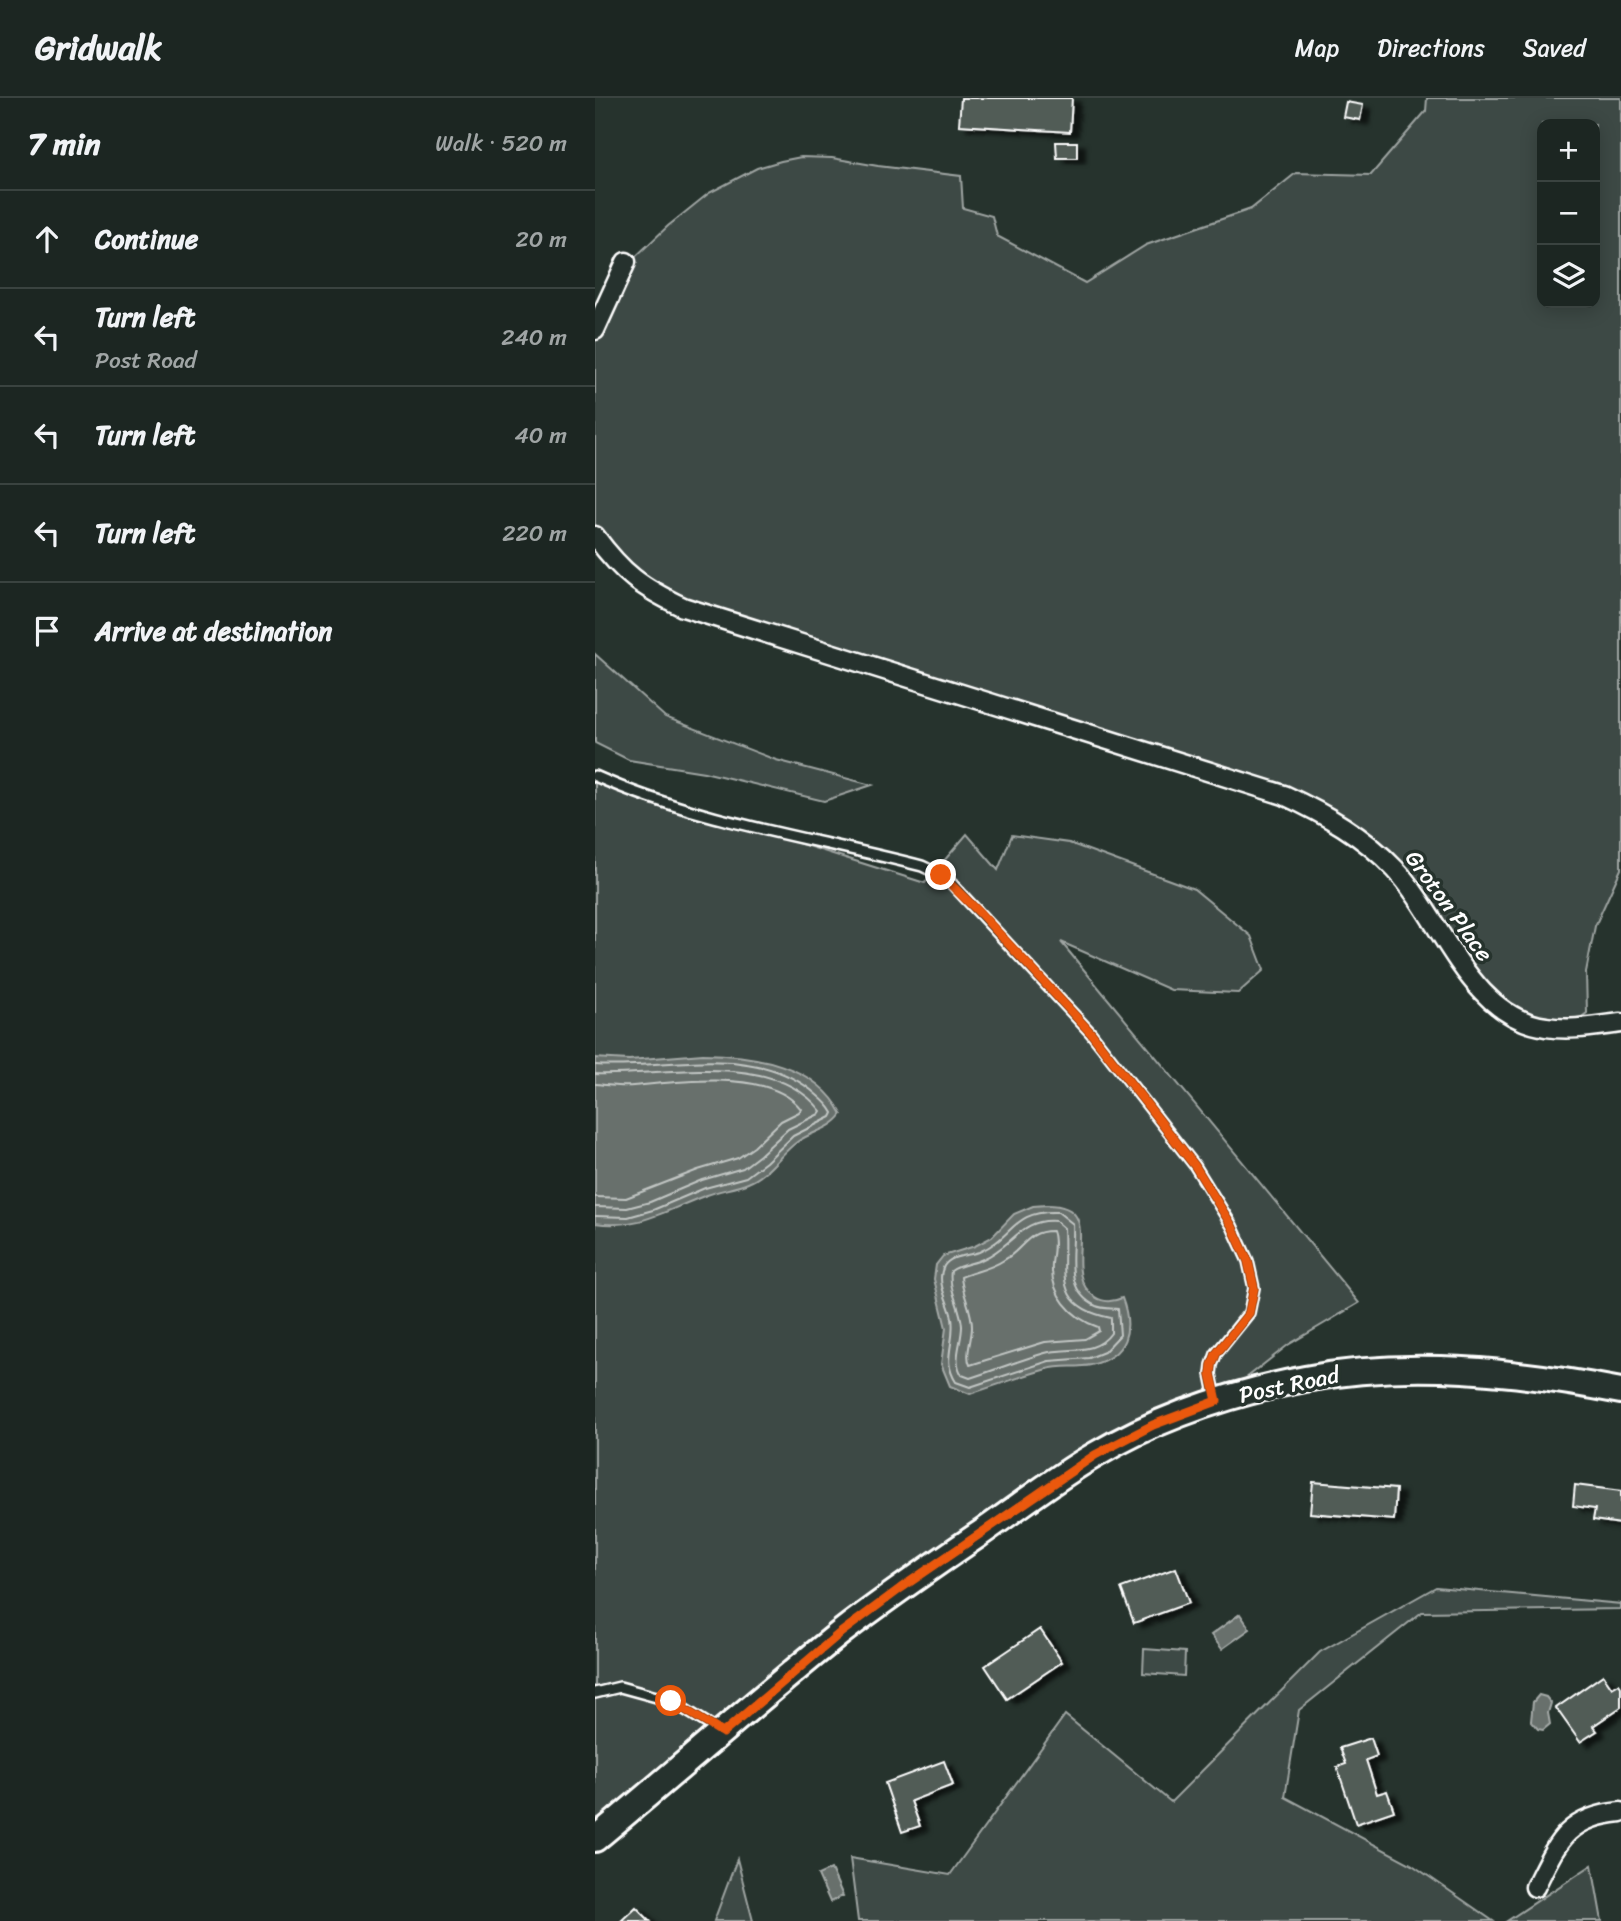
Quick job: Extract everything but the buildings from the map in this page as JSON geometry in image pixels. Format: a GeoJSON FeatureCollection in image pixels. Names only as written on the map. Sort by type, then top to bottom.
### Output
{"type":"FeatureCollection","features":[{"type":"Feature","properties":{"kind":"main road","name":"Post Road"},"geometry":{"type":"LineString","coordinates":[[595,1839],[839,1634],[901,1588],[1095,1455],[1153,1425],[1217,1401],[1308,1378],[1401,1368],[1515,1374],[1621,1391]]}},
{"type":"Feature","properties":{"kind":"street"},"geometry":{"type":"LineString","coordinates":[[595,330],[626,262]]}},
{"type":"Feature","properties":{"kind":"street","name":"Groton Place"},"geometry":{"type":"LineString","coordinates":[[595,536],[613,561],[627,574],[649,590],[683,607],[1284,795],[1322,813],[1357,835],[1394,868],[1477,986],[1497,1007],[1519,1020],[1544,1027],[1570,1029],[1621,1023]]}},
{"type":"Feature","properties":{"kind":"street"},"geometry":{"type":"LineString","coordinates":[[1535,1887],[1564,1835],[1574,1827],[1608,1813],[1621,1812]]}},
{"type":"Feature","properties":{"kind":"lane"},"geometry":{"type":"LineString","coordinates":[[595,776],[647,797],[702,813],[922,866],[941,875],[953,885],[1091,1033],[1195,1166],[1232,1226],[1248,1261],[1254,1288],[1249,1313],[1216,1354],[1212,1365],[1211,1374],[1217,1401]]}},
{"type":"Feature","properties":{"kind":"lane"},"geometry":{"type":"LineString","coordinates":[[595,1693],[620,1687],[671,1701],[723,1733]]}},
{"type":"Feature","properties":{"kind":"shaded area"},"geometry":{"type":"Polygon","coordinates":[[[1427,98],[1621,98],[1621,869],[1595,926],[1586,972],[1587,1013],[1576,1021],[1523,1017],[1484,982],[1398,860],[1351,820],[1270,781],[690,603],[655,587],[619,557],[595,524],[595,340],[633,259],[709,193],[757,168],[801,157],[832,158],[961,176],[963,208],[992,216],[997,236],[1085,283],[1146,245],[1251,209],[1296,173],[1371,175],[1426,111],[1427,98]]]}},
{"type":"Feature","properties":{"kind":"shaded area"},"geometry":{"type":"Polygon","coordinates":[[[595,654],[665,717],[776,760],[872,785],[824,801],[704,772],[629,760],[595,743],[595,654]]]}},
{"type":"Feature","properties":{"kind":"shaded area"},"geometry":{"type":"Polygon","coordinates":[[[595,779],[925,883],[967,834],[998,870],[1012,835],[1069,843],[1194,889],[1251,936],[1264,970],[1238,993],[1171,990],[1061,942],[1359,1303],[1288,1345],[1217,1401],[1153,1425],[901,1588],[595,1839],[595,779]]]}},
{"type":"Feature","properties":{"kind":"shaded area"},"geometry":{"type":"Polygon","coordinates":[[[1436,1587],[1621,1604],[1621,1609],[1422,1612],[1299,1710],[1285,1797],[1411,1864],[1493,1921],[858,1921],[850,1858],[950,1875],[1065,1715],[1171,1802],[1320,1652],[1436,1587]]]}},
{"type":"Feature","properties":{"kind":"shaded area"},"geometry":{"type":"Polygon","coordinates":[[[1144,1649],[1185,1652],[1184,1676],[1143,1673],[1144,1649]]]}},
{"type":"Feature","properties":{"kind":"shaded area"},"geometry":{"type":"Polygon","coordinates":[[[737,1859],[753,1921],[714,1921],[737,1859]]]}},
{"type":"Feature","properties":{"kind":"shaded area"},"geometry":{"type":"Polygon","coordinates":[[[1592,1865],[1602,1921],[1507,1921],[1592,1865]]]}},
{"type":"Feature","properties":{"kind":"water"},"geometry":{"type":"Polygon","coordinates":[[[703,1054],[763,1060],[800,1073],[831,1097],[842,1114],[832,1124],[797,1142],[768,1170],[748,1183],[707,1195],[639,1221],[626,1224],[595,1223],[595,1058],[629,1060],[703,1054]]]}},
{"type":"Feature","properties":{"kind":"water"},"geometry":{"type":"Polygon","coordinates":[[[1033,1206],[1066,1208],[1076,1216],[1080,1227],[1080,1272],[1084,1286],[1102,1300],[1122,1298],[1127,1321],[1125,1340],[1113,1355],[1091,1365],[1047,1369],[970,1394],[950,1386],[941,1364],[946,1328],[934,1279],[936,1265],[943,1256],[975,1246],[992,1237],[1014,1214],[1033,1206]]]}},
{"type":"Feature","properties":{"kind":"water"},"geometry":{"type":"Polygon","coordinates":[[[1240,1614],[1250,1629],[1222,1649],[1211,1635],[1240,1614]]]}},
{"type":"Feature","properties":{"kind":"water"},"geometry":{"type":"Polygon","coordinates":[[[1539,1695],[1546,1697],[1551,1703],[1548,1713],[1550,1724],[1543,1730],[1538,1729],[1531,1721],[1533,1702],[1539,1695]]]}},
{"type":"Feature","properties":{"kind":"water"},"geometry":{"type":"Polygon","coordinates":[[[831,1869],[843,1896],[830,1902],[818,1875],[831,1869]]]}},
{"type":"Feature","properties":{"kind":"route"},"geometry":{"type":"LineString","coordinates":[[671,1701],[723,1733],[839,1634],[901,1588],[1095,1455],[1153,1425],[1217,1401],[1211,1374],[1216,1354],[1238,1328],[1252,1305],[1254,1288],[1248,1261],[1232,1226],[1195,1166],[1067,1004],[941,875]]}}]}
